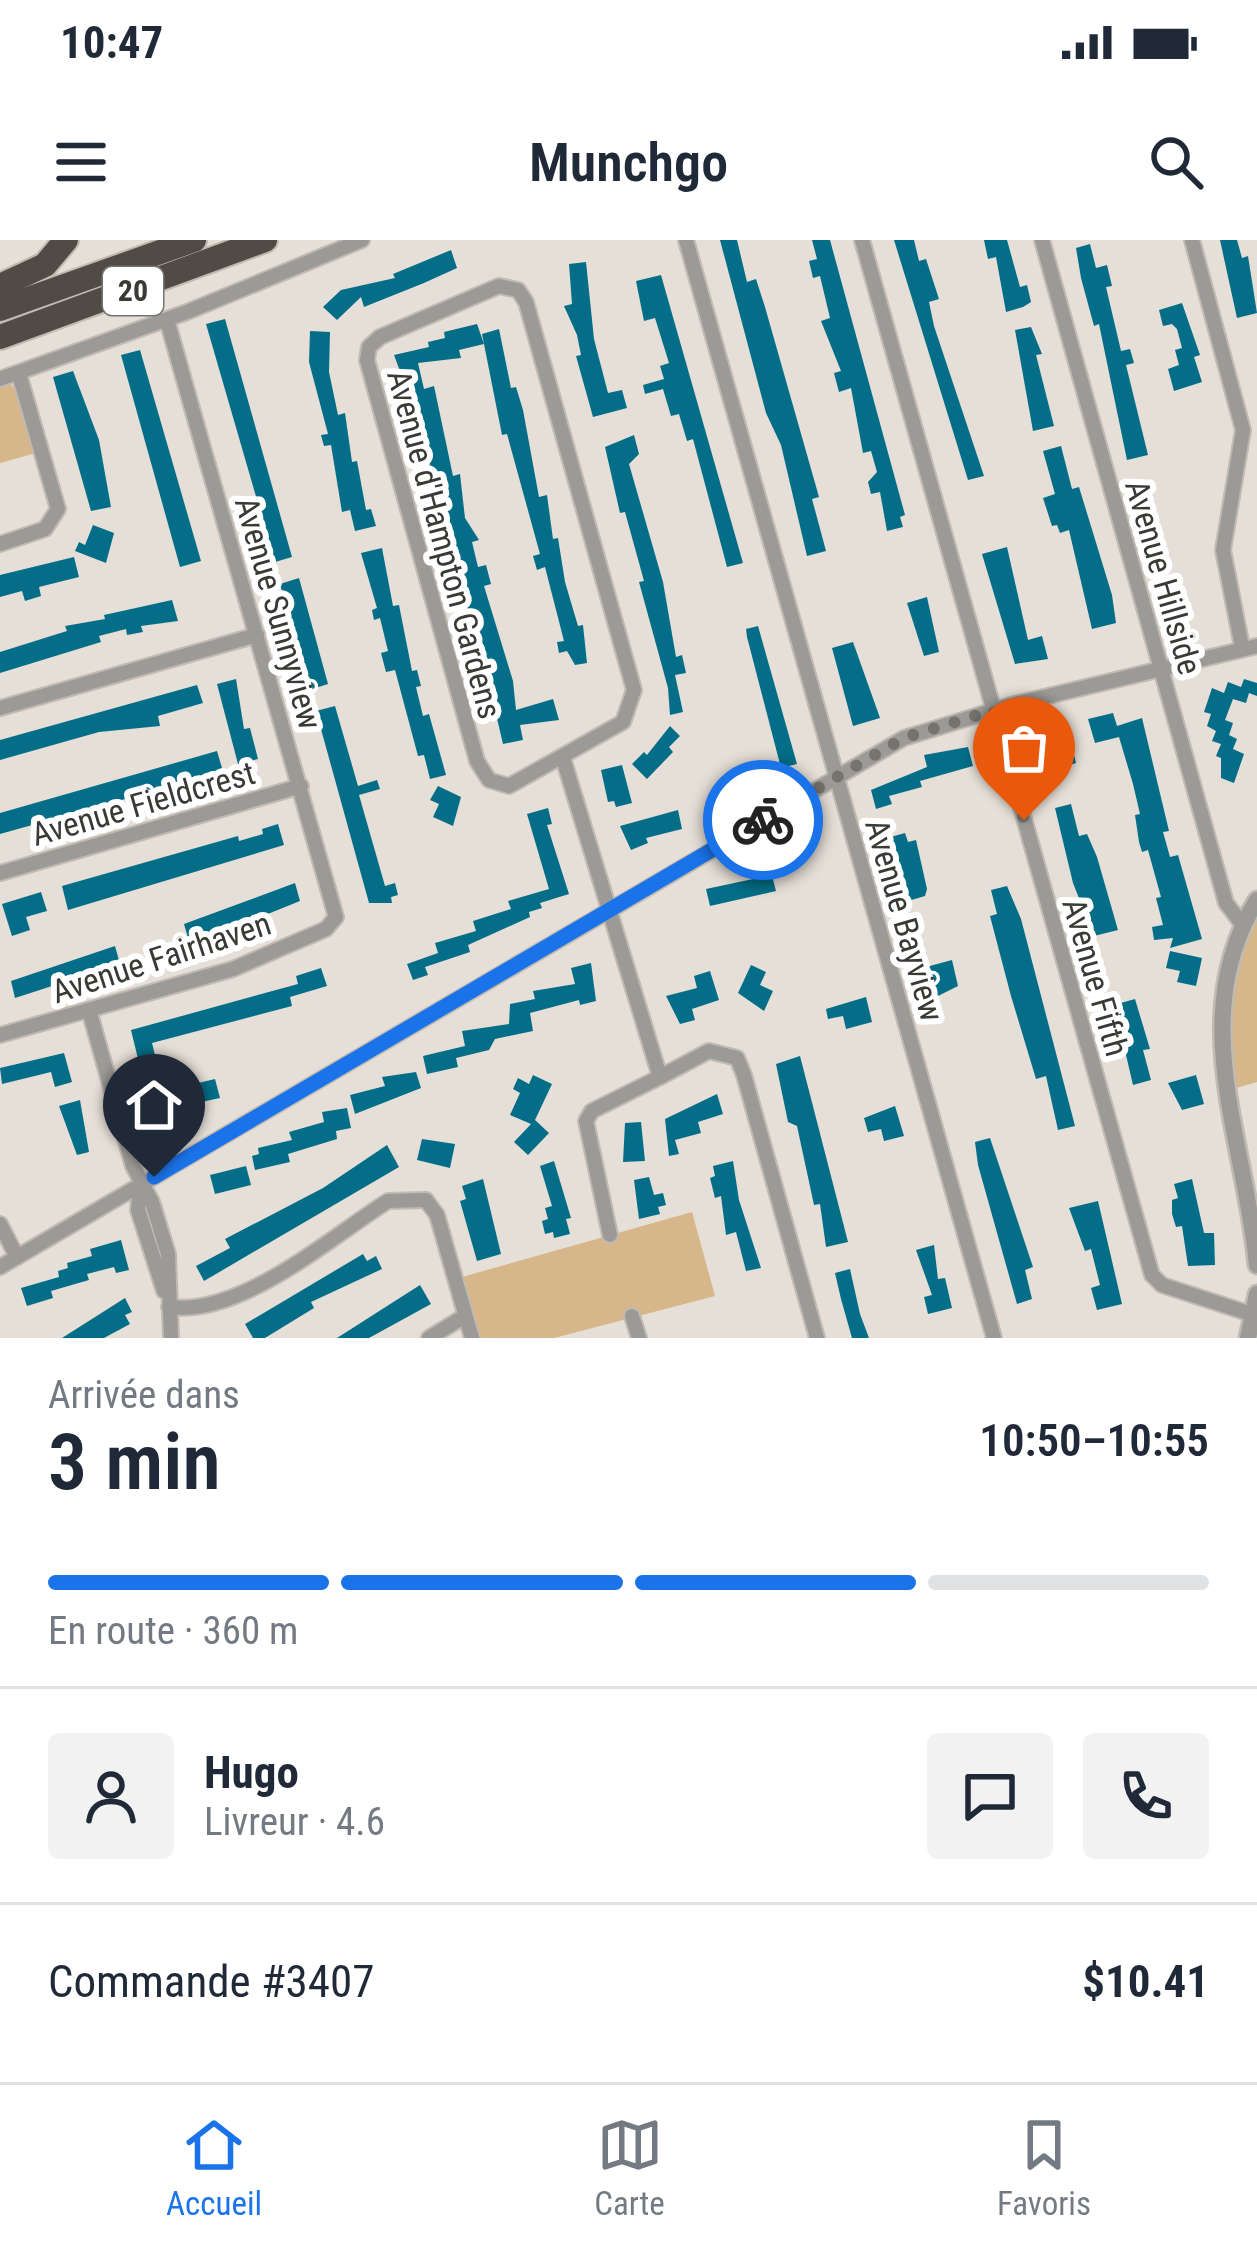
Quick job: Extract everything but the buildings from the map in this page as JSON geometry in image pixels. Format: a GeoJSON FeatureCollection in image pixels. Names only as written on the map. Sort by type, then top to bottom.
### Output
{"type":"FeatureCollection","features":[{"type":"Feature","properties":{"kind":"highway"},"geometry":{"type":"LineString","coordinates":[[0,286],[45,265],[66,240]]}},
{"type":"Feature","properties":{"kind":"highway","name":"20"},"geometry":{"type":"LineString","coordinates":[[0,309],[194,240]]}},
{"type":"Feature","properties":{"kind":"highway","name":"20"},"geometry":{"type":"LineString","coordinates":[[0,337],[265,240]]}},
{"type":"Feature","properties":{"kind":"street"},"geometry":{"type":"LineString","coordinates":[[0,379],[166,320],[362,240]]}},
{"type":"Feature","properties":{"kind":"street","name":"Avenue Bayview"},"geometry":{"type":"LineString","coordinates":[[686,240],[994,1338]]}},
{"type":"Feature","properties":{"kind":"street","name":"Avenue Fifth"},"geometry":{"type":"LineString","coordinates":[[862,240],[1152,1275],[1162,1285],[1254,1315]]}},
{"type":"Feature","properties":{"kind":"street","name":"Avenue Hillside"},"geometry":{"type":"LineString","coordinates":[[1042,240],[1226,903],[1242,924]]}},
{"type":"Feature","properties":{"kind":"street"},"geometry":{"type":"LineString","coordinates":[[0,1267],[916,733],[1249,647],[1223,550],[1243,430],[1192,240]]}},
{"type":"Feature","properties":{"kind":"street","name":"Avenue d'Hampton Gardens"},"geometry":{"type":"LineString","coordinates":[[499,286],[518,290],[526,302],[634,690],[628,717],[563,758],[509,786],[495,784],[480,768],[367,360],[380,337],[499,286]]}},
{"type":"Feature","properties":{"kind":"street","name":"Avenue Sunnyview"},"geometry":{"type":"LineString","coordinates":[[166,320],[335,904],[334,922]]}},
{"type":"Feature","properties":{"kind":"street"},"geometry":{"type":"LineString","coordinates":[[0,544],[45,529],[58,509],[19,374]]}},
{"type":"Feature","properties":{"kind":"street"},"geometry":{"type":"LineString","coordinates":[[0,709],[257,635]]}},
{"type":"Feature","properties":{"kind":"street"},"geometry":{"type":"LineString","coordinates":[[563,758],[660,1077]]}},
{"type":"Feature","properties":{"kind":"street","name":"Avenue Fieldcrest"},"geometry":{"type":"LineString","coordinates":[[0,872],[301,786]]}},
{"type":"Feature","properties":{"kind":"street"},"geometry":{"type":"LineString","coordinates":[[1257,900],[1242,924],[1229,974],[1220,1064],[1248,1190],[1257,1265]]}},
{"type":"Feature","properties":{"kind":"street","name":"Avenue Fairhaven"},"geometry":{"type":"LineString","coordinates":[[0,1035],[233,969],[334,922]]}},
{"type":"Feature","properties":{"kind":"street"},"geometry":{"type":"LineString","coordinates":[[89,1010],[140,1185],[152,1202],[168,1254],[172,1338]]}},
{"type":"Feature","properties":{"kind":"street"},"geometry":{"type":"LineString","coordinates":[[610,1235],[586,1121],[592,1111],[709,1051],[737,1058],[817,1338]]}},
{"type":"Feature","properties":{"kind":"street"},"geometry":{"type":"LineString","coordinates":[[169,1307],[194,1310],[235,1298],[388,1201],[407,1197],[426,1200],[437,1215],[472,1338]]}},
{"type":"Feature","properties":{"kind":"street"},"geometry":{"type":"LineString","coordinates":[[0,1224],[16,1257]]}},
{"type":"Feature","properties":{"kind":"street"},"geometry":{"type":"LineString","coordinates":[[1248,1338],[1257,1294]]}},
{"type":"Feature","properties":{"kind":"street"},"geometry":{"type":"LineString","coordinates":[[429,1338],[465,1316]]}},
{"type":"Feature","properties":{"kind":"street"},"geometry":{"type":"LineString","coordinates":[[632,1316],[639,1338]]}},
{"type":"Feature","properties":{"kind":"shaded area"},"geometry":{"type":"Polygon","coordinates":[[[9,383],[17,391],[36,453],[0,463],[0,384],[9,383]]]}},
{"type":"Feature","properties":{"kind":"shaded area"},"geometry":{"type":"Polygon","coordinates":[[[1257,914],[1257,1082],[1233,1089],[1232,1000],[1257,914]]]}},
{"type":"Feature","properties":{"kind":"shaded area"},"geometry":{"type":"Polygon","coordinates":[[[692,1212],[715,1296],[554,1338],[481,1338],[462,1277],[692,1212]]]}},
{"type":"Feature","properties":{"kind":"way so far"},"geometry":{"type":"LineString","coordinates":[[763,820],[904,738],[993,710],[1024,820]]}},
{"type":"Feature","properties":{"kind":"route"},"geometry":{"type":"LineString","coordinates":[[154,1177],[763,820]]}}]}
